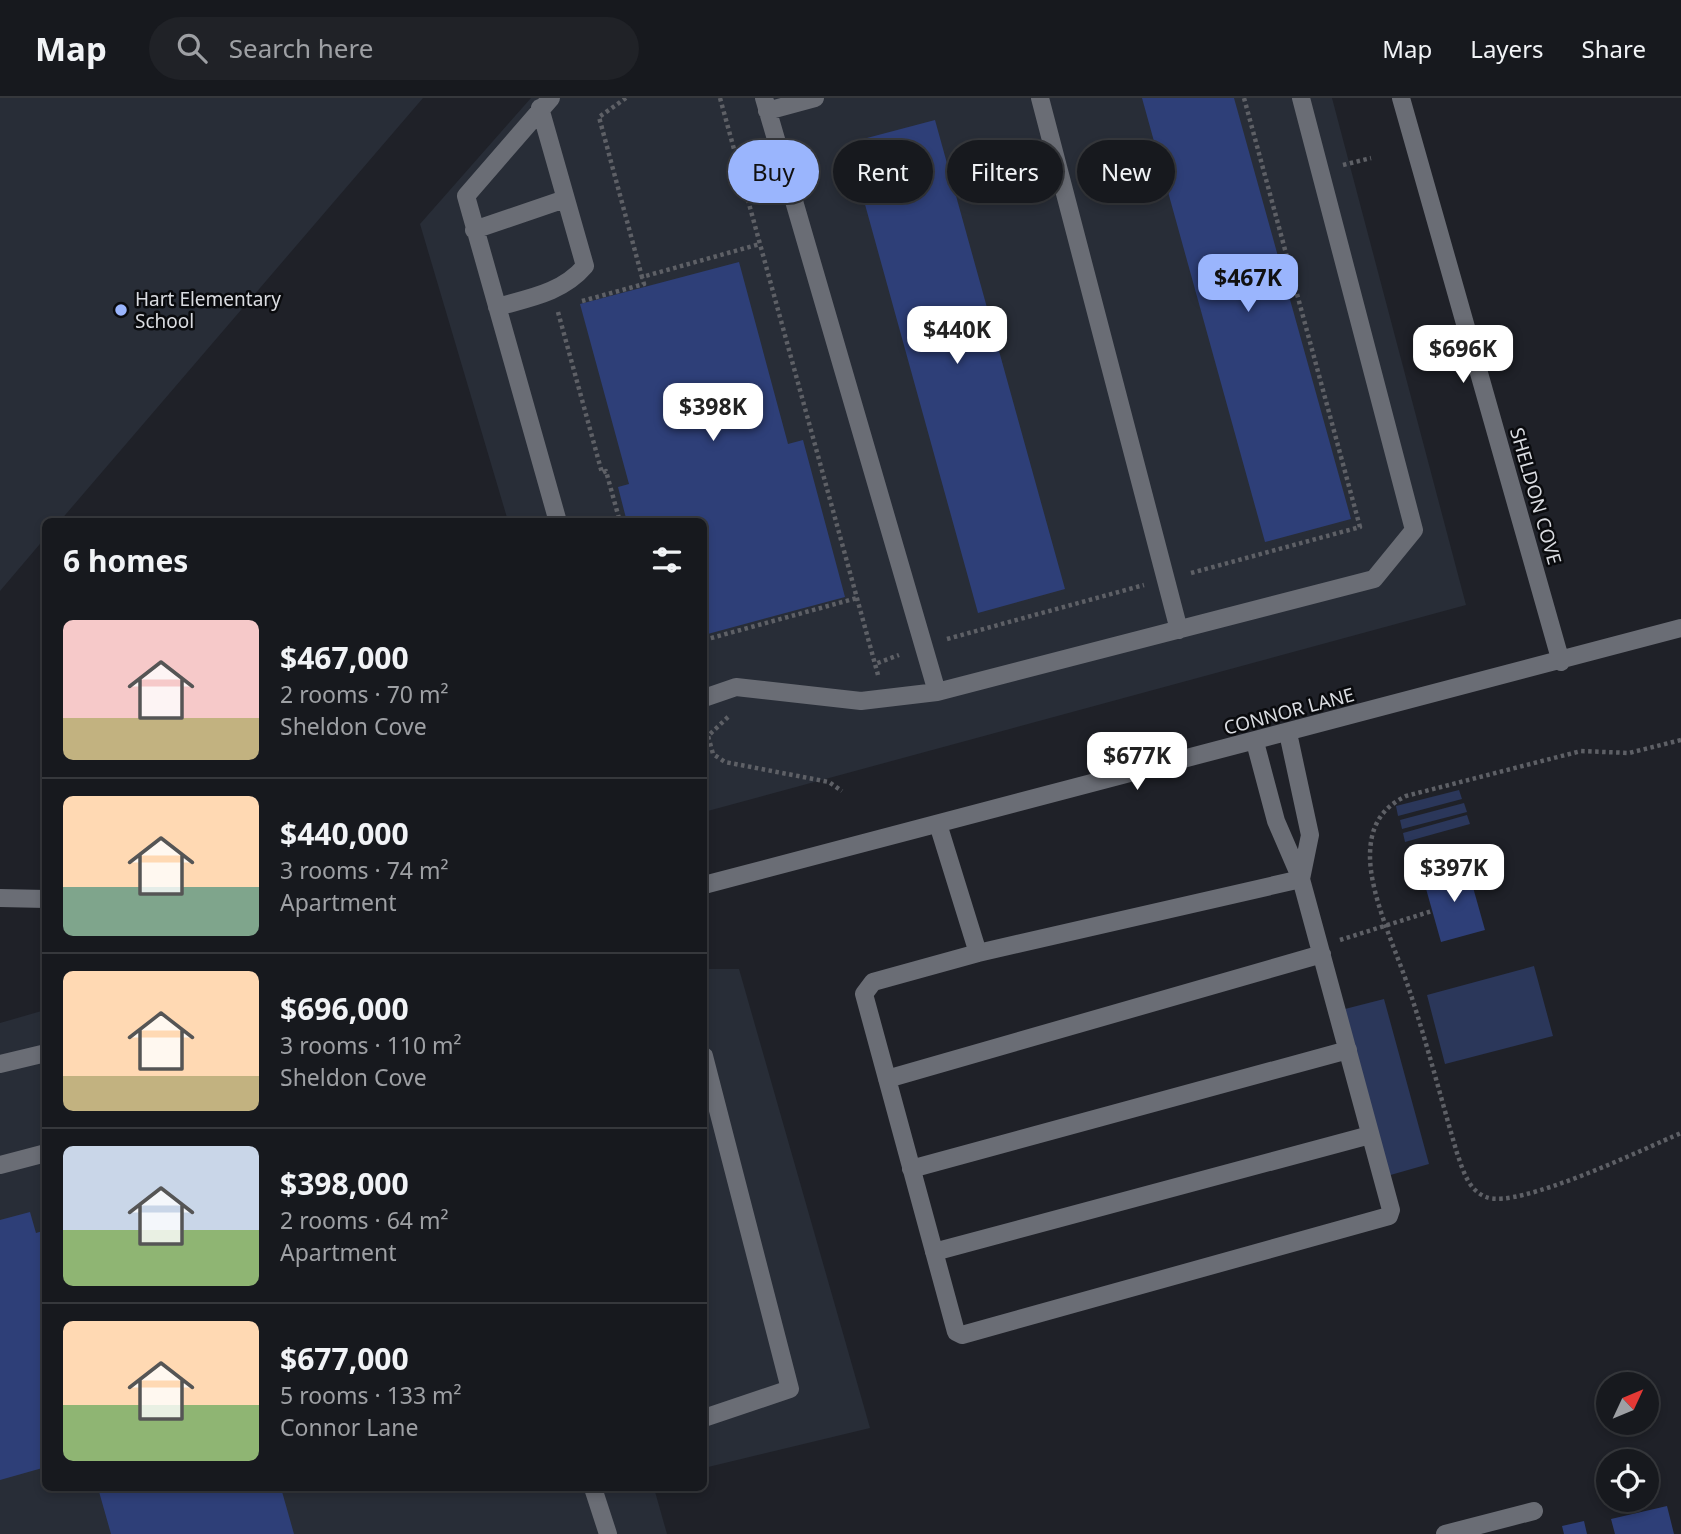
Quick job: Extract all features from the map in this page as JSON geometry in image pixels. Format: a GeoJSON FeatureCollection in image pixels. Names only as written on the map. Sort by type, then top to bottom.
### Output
{"type":"FeatureCollection","features":[{"type":"Feature","properties":{"kind":"street"},"geometry":{"type":"LineString","coordinates":[[815,98],[765,104],[937,692]]}},
{"type":"Feature","properties":{"kind":"street"},"geometry":{"type":"LineString","coordinates":[[1040,98],[1179,629]]}},
{"type":"Feature","properties":{"kind":"street"},"geometry":{"type":"LineString","coordinates":[[707,697],[736,687],[861,701],[937,692],[1374,579],[1414,530],[1301,98]]}},
{"type":"Feature","properties":{"kind":"street","name":"SHELDON COVE"},"geometry":{"type":"LineString","coordinates":[[1401,98],[1561,662]]}},
{"type":"Feature","properties":{"kind":"street"},"geometry":{"type":"LineString","coordinates":[[496,307],[558,290],[575,278],[585,266],[565,199],[546,103]]}},
{"type":"Feature","properties":{"kind":"street"},"geometry":{"type":"LineString","coordinates":[[546,103],[466,196],[557,518]]}},
{"type":"Feature","properties":{"kind":"street"},"geometry":{"type":"LineString","coordinates":[[474,230],[565,199]]}},
{"type":"Feature","properties":{"kind":"street","name":"CONNOR LANE"},"geometry":{"type":"LineString","coordinates":[[707,884],[1561,662],[1681,628]]}},
{"type":"Feature","properties":{"kind":"street"},"geometry":{"type":"LineString","coordinates":[[1288,733],[1310,835],[1301,879]]}},
{"type":"Feature","properties":{"kind":"street"},"geometry":{"type":"LineString","coordinates":[[1255,742],[1276,821],[1301,879],[1391,1210],[1385,1219],[962,1335],[956,1332],[864,994],[868,986],[873,982],[978,953],[1301,879]]}},
{"type":"Feature","properties":{"kind":"street"},"geometry":{"type":"LineString","coordinates":[[938,824],[978,953]]}},
{"type":"Feature","properties":{"kind":"street"},"geometry":{"type":"LineString","coordinates":[[0,898],[42,899]]}},
{"type":"Feature","properties":{"kind":"street"},"geometry":{"type":"LineString","coordinates":[[887,1079],[1320,950]]}},
{"type":"Feature","properties":{"kind":"street"},"geometry":{"type":"LineString","coordinates":[[911,1169],[1348,1050]]}},
{"type":"Feature","properties":{"kind":"street"},"geometry":{"type":"LineString","coordinates":[[0,1064],[42,1054]]}},
{"type":"Feature","properties":{"kind":"street"},"geometry":{"type":"LineString","coordinates":[[707,1068],[790,1390],[707,1417]]}},
{"type":"Feature","properties":{"kind":"street"},"geometry":{"type":"LineString","coordinates":[[934,1252],[1370,1135]]}},
{"type":"Feature","properties":{"kind":"street"},"geometry":{"type":"LineString","coordinates":[[0,1165],[42,1154]]}},
{"type":"Feature","properties":{"kind":"street"},"geometry":{"type":"LineString","coordinates":[[594,1491],[608,1534]]}},
{"type":"Feature","properties":{"kind":"street"},"geometry":{"type":"LineString","coordinates":[[1445,1534],[1534,1511]]}},
{"type":"Feature","properties":{"kind":"path"},"geometry":{"type":"LineString","coordinates":[[570,305],[644,284],[599,117],[626,98]]}},
{"type":"Feature","properties":{"kind":"path"},"geometry":{"type":"LineString","coordinates":[[720,98],[880,679]]}},
{"type":"Feature","properties":{"kind":"path"},"geometry":{"type":"LineString","coordinates":[[1191,573],[1360,527],[1244,98]]}},
{"type":"Feature","properties":{"kind":"path"},"geometry":{"type":"LineString","coordinates":[[1338,166],[1371,158]]}},
{"type":"Feature","properties":{"kind":"path"},"geometry":{"type":"LineString","coordinates":[[642,276],[760,244]]}},
{"type":"Feature","properties":{"kind":"path"},"geometry":{"type":"LineString","coordinates":[[557,308],[602,473],[606,471],[619,518]]}},
{"type":"Feature","properties":{"kind":"path"},"geometry":{"type":"LineString","coordinates":[[942,640],[1144,585]]}},
{"type":"Feature","properties":{"kind":"path"},"geometry":{"type":"LineString","coordinates":[[707,639],[857,598]]}},
{"type":"Feature","properties":{"kind":"path"},"geometry":{"type":"LineString","coordinates":[[875,664],[899,655]]}},
{"type":"Feature","properties":{"kind":"path"},"geometry":{"type":"LineString","coordinates":[[731,706],[728,717],[714,727],[708,736],[713,754],[725,762],[829,782],[842,791]]}},
{"type":"Feature","properties":{"kind":"path"},"geometry":{"type":"LineString","coordinates":[[1681,740],[1629,753],[1581,751],[1406,796],[1387,805],[1374,828],[1370,856],[1378,898],[1457,1153],[1466,1177],[1475,1191],[1488,1198],[1515,1198],[1623,1159],[1681,1133]]}},
{"type":"Feature","properties":{"kind":"path"},"geometry":{"type":"LineString","coordinates":[[1320,950],[1432,911]]}},
{"type":"Feature","properties":{"kind":"shaded area","name":"Hart Elementary School"},"geometry":{"type":"Polygon","coordinates":[[[0,98],[423,98],[63,518],[42,518],[42,542],[0,591],[0,98]]]}},
{"type":"Feature","properties":{"kind":"shaded area"},"geometry":{"type":"Polygon","coordinates":[[[531,98],[1332,98],[1466,605],[707,811],[707,518],[507,518],[420,224],[531,98]]]}},
{"type":"Feature","properties":{"kind":"shaded area"},"geometry":{"type":"Polygon","coordinates":[[[1459,790],[1462,799],[1398,816],[1396,806],[1459,790]]]}},
{"type":"Feature","properties":{"kind":"shaded area"},"geometry":{"type":"Polygon","coordinates":[[[1464,803],[1467,812],[1402,829],[1400,820],[1464,803]]]}},
{"type":"Feature","properties":{"kind":"shaded area"},"geometry":{"type":"Polygon","coordinates":[[[1467,815],[1470,824],[1405,842],[1403,833],[1467,815]]]}},
{"type":"Feature","properties":{"kind":"shaded area"},"geometry":{"type":"Polygon","coordinates":[[[1534,966],[1553,1036],[1445,1064],[1427,995],[1534,966]]]}},
{"type":"Feature","properties":{"kind":"shaded area"},"geometry":{"type":"Polygon","coordinates":[[[707,969],[739,969],[870,1428],[707,1467],[707,969]]]}},
{"type":"Feature","properties":{"kind":"shaded area"},"geometry":{"type":"Polygon","coordinates":[[[1384,999],[1429,1164],[1387,1176],[1341,1010],[1384,999]]]}},
{"type":"Feature","properties":{"kind":"shaded area"},"geometry":{"type":"Polygon","coordinates":[[[42,1011],[42,1491],[655,1491],[667,1534],[0,1534],[0,1023],[42,1011]]]}},
{"type":"Feature","properties":{"kind":"building"},"geometry":{"type":"Polygon","coordinates":[[[1142,98],[1234,98],[1351,519],[1265,542],[1171,203],[1175,203],[1175,140],[1154,140],[1142,98]]]}},
{"type":"Feature","properties":{"kind":"building"},"geometry":{"type":"Polygon","coordinates":[[[935,120],[947,163],[947,203],[958,203],[1065,589],[978,613],[865,203],[933,203],[933,140],[859,140],[935,120]]]}},
{"type":"Feature","properties":{"kind":"building"},"geometry":{"type":"Polygon","coordinates":[[[739,262],[788,444],[803,440],[845,597],[707,634],[707,518],[626,518],[618,487],[629,484],[580,304],[739,262]]]}},
{"type":"Feature","properties":{"kind":"building"},"geometry":{"type":"Polygon","coordinates":[[[1467,866],[1485,930],[1441,942],[1423,878],[1467,866]]]}},
{"type":"Feature","properties":{"kind":"building"},"geometry":{"type":"Polygon","coordinates":[[[30,1212],[36,1233],[42,1231],[42,1468],[0,1480],[0,1220],[30,1212]]]}},
{"type":"Feature","properties":{"kind":"building"},"geometry":{"type":"Polygon","coordinates":[[[99,1491],[282,1491],[294,1534],[111,1534],[99,1491]]]}},
{"type":"Feature","properties":{"kind":"building"},"geometry":{"type":"Polygon","coordinates":[[[1667,1506],[1674,1534],[1615,1534],[1611,1519],[1641,1512],[1659,1512],[1659,1508],[1667,1506]]]}},
{"type":"Feature","properties":{"kind":"building"},"geometry":{"type":"Polygon","coordinates":[[[1584,1521],[1587,1534],[1564,1534],[1562,1526],[1584,1521]]]}},
{"type":"Feature","properties":{"kind":"place","name":"Hart Elementary School"},"geometry":{"type":"Point","coordinates":[121,310]}}]}
